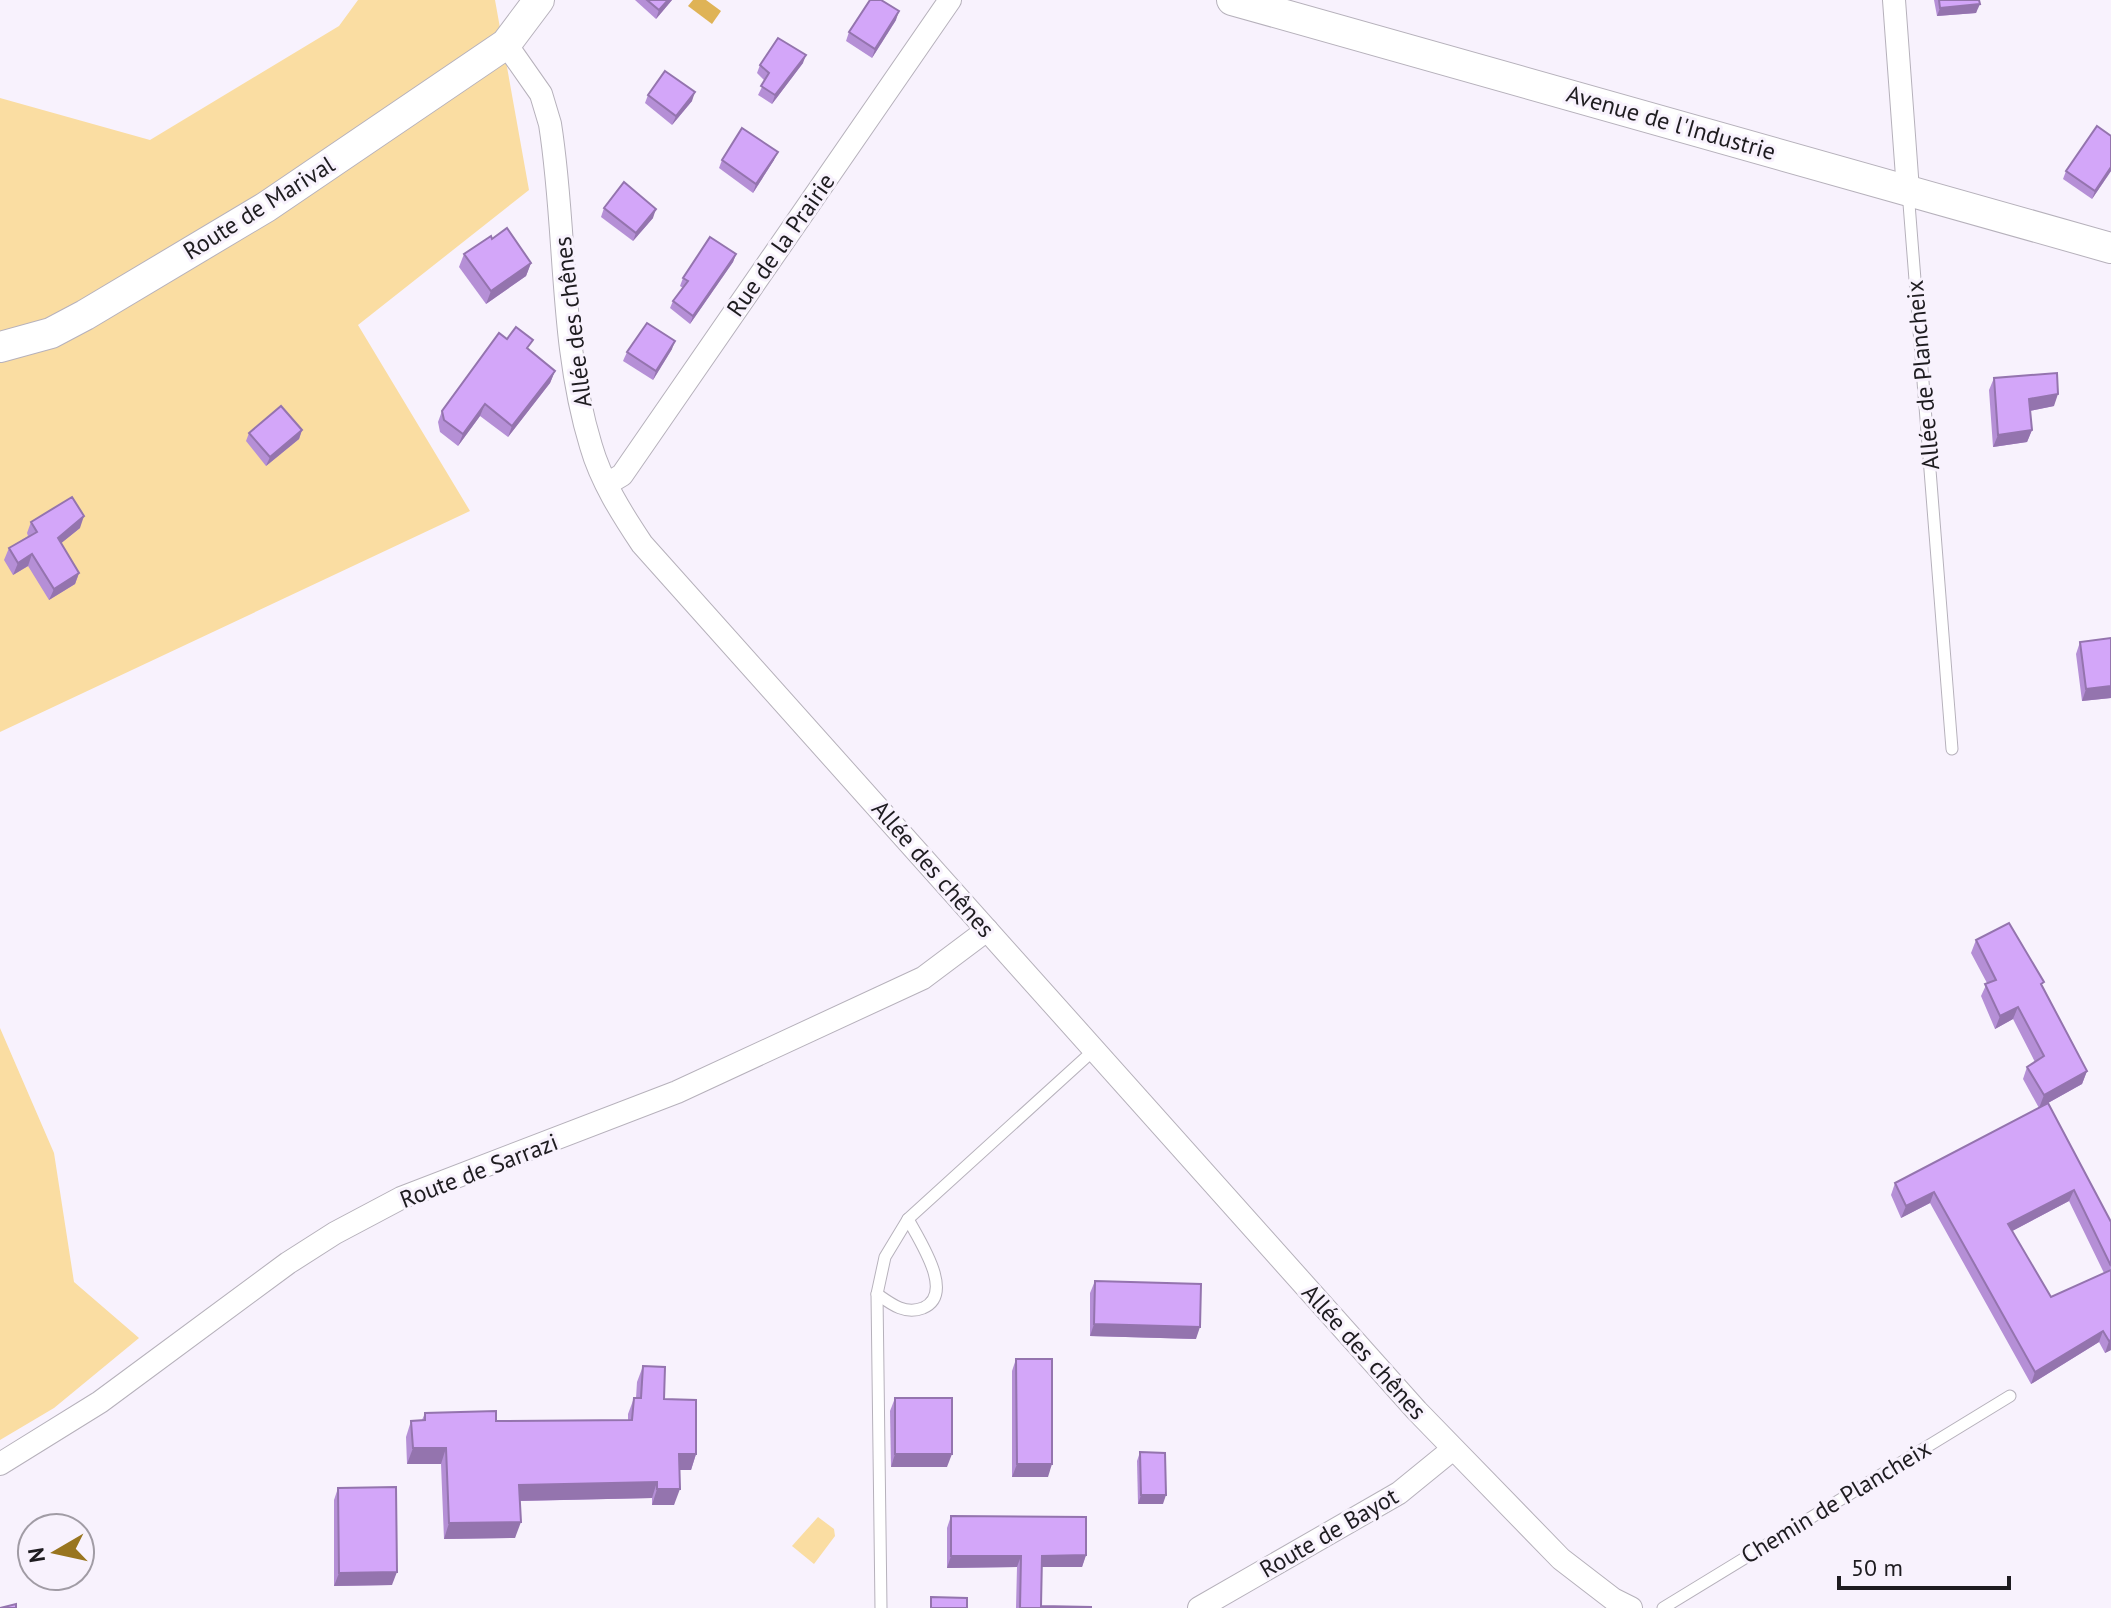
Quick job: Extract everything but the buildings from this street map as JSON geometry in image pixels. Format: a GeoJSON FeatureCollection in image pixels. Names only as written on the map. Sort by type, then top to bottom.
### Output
{"type":"FeatureCollection","features":[{"type":"Feature","properties":{"kind":"street"},"geometry":{"type":"LineString","coordinates":[[506,44],[539,0]]}},
{"type":"Feature","properties":{"kind":"street","name":"Rue de la Prairie"},"geometry":{"type":"LineString","coordinates":[[607,484],[622,475],[950,0]]}},
{"type":"Feature","properties":{"kind":"street","name":"Avenue de l'Industrie"},"geometry":{"type":"LineString","coordinates":[[1232,0],[2111,248]]}},
{"type":"Feature","properties":{"kind":"street","name":"Allée de Plancheix"},"geometry":{"type":"LineString","coordinates":[[1894,0],[1908,190]]}},
{"type":"Feature","properties":{"kind":"street","name":"Route de Marival"},"geometry":{"type":"LineString","coordinates":[[0,347],[51,333],[266,207],[506,44]]}},
{"type":"Feature","properties":{"kind":"street","name":"Allée des chênes"},"geometry":{"type":"LineString","coordinates":[[506,44],[541,94],[550,124],[577,389],[591,448],[607,484],[642,544],[1453,1449],[1561,1559],[1613,1599],[1631,1608]]}},
{"type":"Feature","properties":{"kind":"street","name":"Route de Sarrazi"},"geometry":{"type":"LineString","coordinates":[[0,1464],[100,1402],[288,1263],[335,1233],[401,1198],[582,1132],[677,1092],[923,978],[987,930]]}},
{"type":"Feature","properties":{"kind":"street","name":"Route de Bayot"},"geometry":{"type":"LineString","coordinates":[[1199,1608],[1399,1493],[1453,1449]]}},
{"type":"Feature","properties":{"kind":"lane","name":"Allée de Plancheix"},"geometry":{"type":"LineString","coordinates":[[1908,190],[1952,749]]}},
{"type":"Feature","properties":{"kind":"lane"},"geometry":{"type":"LineString","coordinates":[[881,1608],[877,1294],[885,1257],[908,1219],[1094,1050]]}},
{"type":"Feature","properties":{"kind":"lane"},"geometry":{"type":"LineString","coordinates":[[877,1294],[897,1308],[918,1310],[931,1304],[936,1294],[933,1268],[908,1219]]}},
{"type":"Feature","properties":{"kind":"lane","name":"Chemin de Plancheix"},"geometry":{"type":"LineString","coordinates":[[1663,1608],[2010,1396]]}},
{"type":"Feature","properties":{"kind":"shaded area"},"geometry":{"type":"Polygon","coordinates":[[[358,0],[495,0],[529,190],[358,325],[470,511],[0,732],[0,98],[150,140],[339,26],[358,0]]]}},
{"type":"Feature","properties":{"kind":"shaded area"},"geometry":{"type":"Polygon","coordinates":[[[693,0],[706,0],[721,11],[712,24],[688,6],[693,0]]]}},
{"type":"Feature","properties":{"kind":"shaded area"},"geometry":{"type":"Polygon","coordinates":[[[0,1028],[54,1153],[74,1282],[139,1338],[54,1408],[0,1440],[0,1028]]]}},
{"type":"Feature","properties":{"kind":"shaded area"},"geometry":{"type":"Polygon","coordinates":[[[818,1517],[834,1529],[835,1536],[814,1564],[792,1546],[818,1517]]]}}]}
